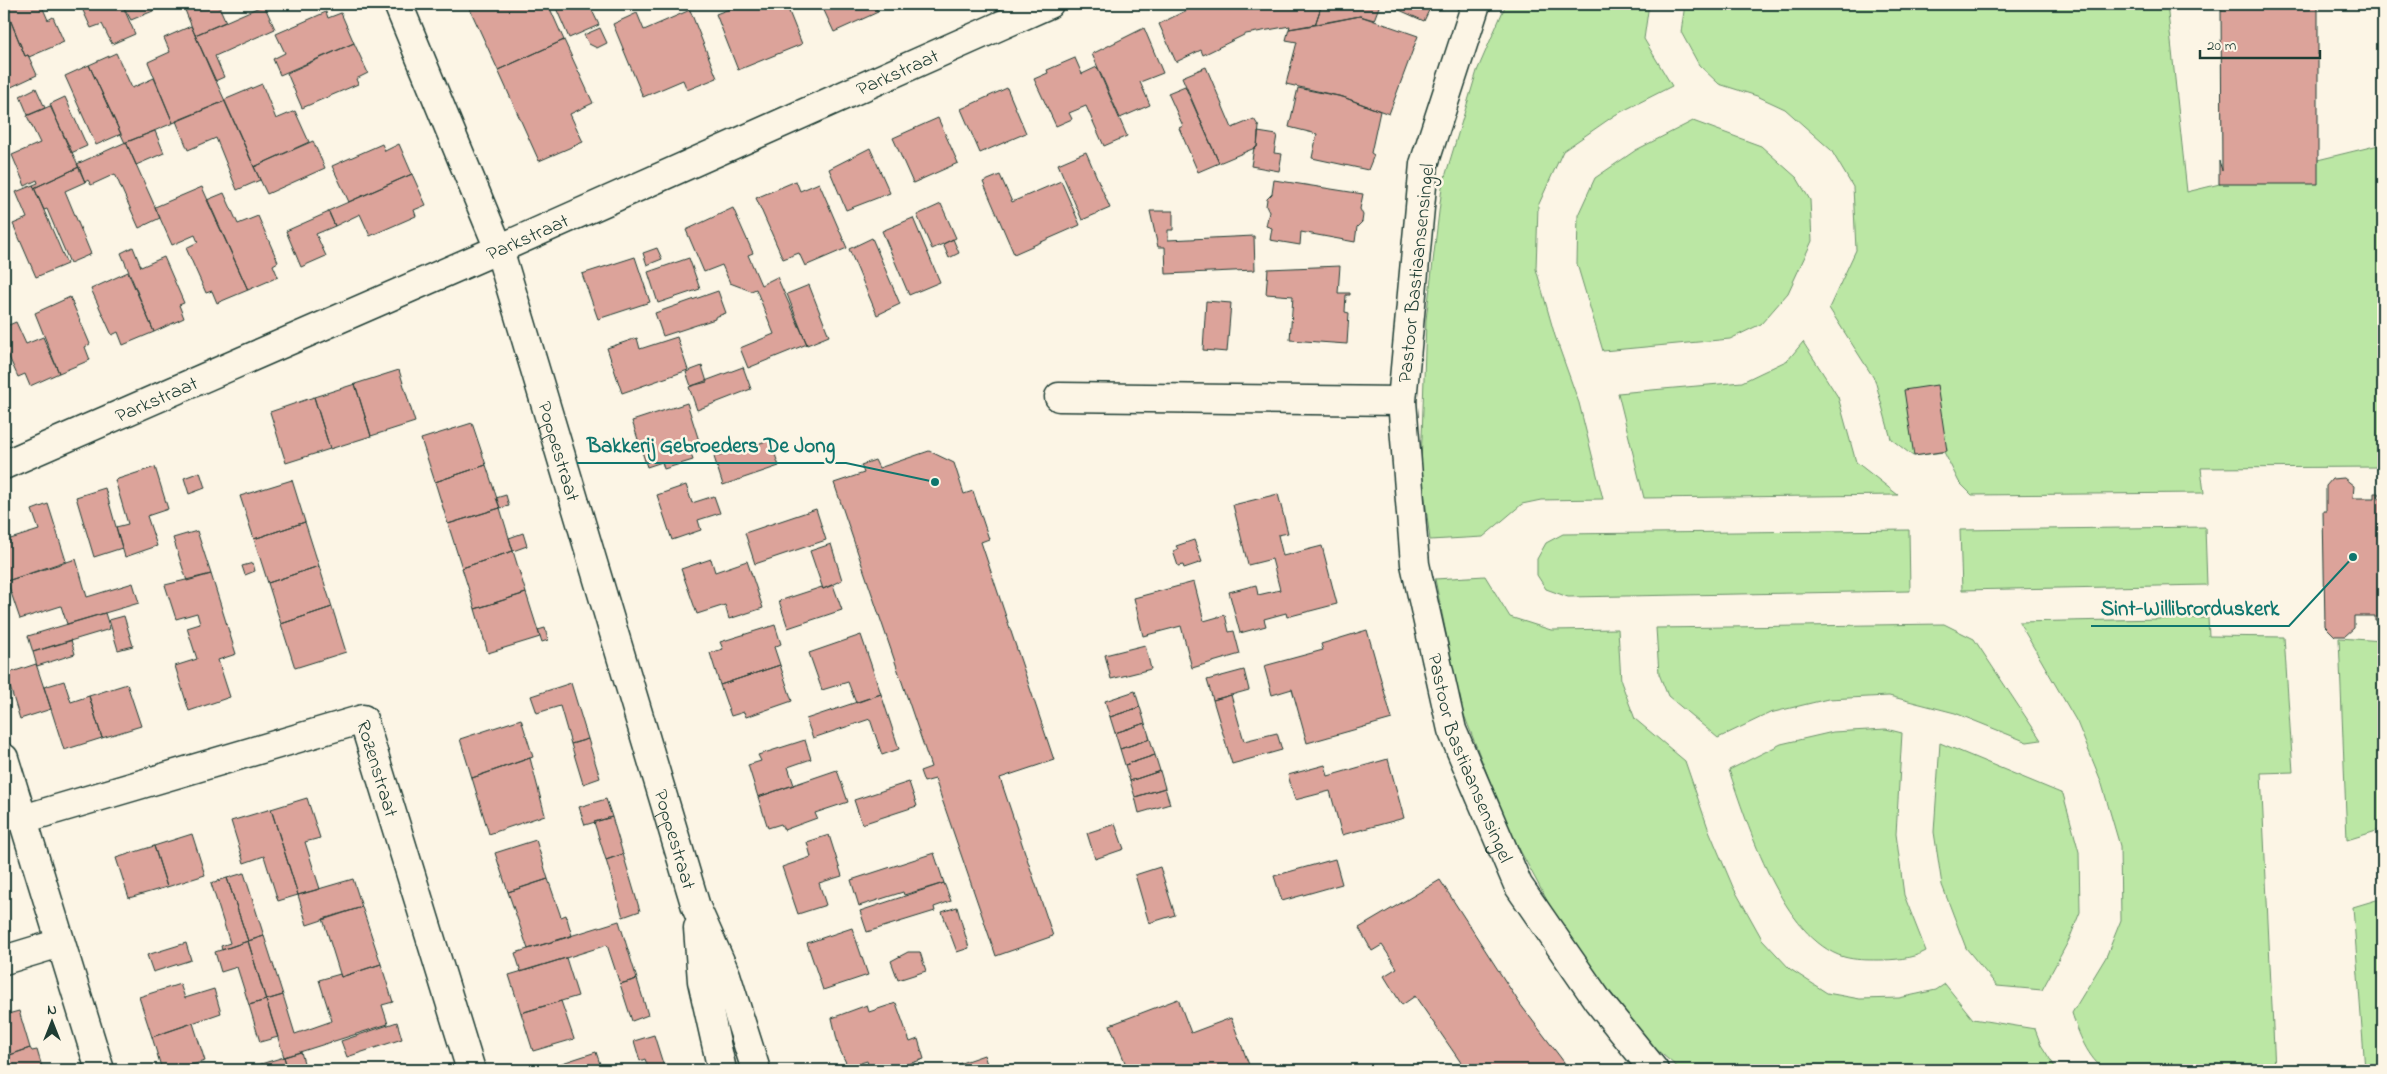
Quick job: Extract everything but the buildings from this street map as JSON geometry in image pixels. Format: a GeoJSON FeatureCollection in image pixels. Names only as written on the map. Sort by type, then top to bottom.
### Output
{"type":"FeatureCollection","features":[{"type":"Feature","properties":{"kind":"street","name":"Poppestraat"},"geometry":{"type":"LineString","coordinates":[[398,4],[499,248],[696,907],[726,975],[756,1070]]}},
{"type":"Feature","properties":{"kind":"street","name":"Parkstraat"},"geometry":{"type":"LineString","coordinates":[[4,465],[1049,4]]}},
{"type":"Feature","properties":{"kind":"street","name":"Pastoor Bastiaansensingel"},"geometry":{"type":"LineString","coordinates":[[1476,4],[1424,164],[1402,400],[1415,564],[1452,730],[1518,885],[1598,1000],[1654,1070]]}},
{"type":"Feature","properties":{"kind":"street","name":"Pastoor Bastiaansensingel"},"geometry":{"type":"LineString","coordinates":[[1059,397],[1402,400]]}},
{"type":"Feature","properties":{"kind":"street","name":"Rozenstraat"},"geometry":{"type":"LineString","coordinates":[[23,819],[363,719],[471,1070]]}},
{"type":"Feature","properties":{"kind":"street"},"geometry":{"type":"LineString","coordinates":[[4,758],[100,1070]]}},
{"type":"Feature","properties":{"kind":"street","name":"Poppestraat"},"geometry":{"type":"LineString","coordinates":[[696,907],[702,981],[722,1070]]}},
{"type":"Feature","properties":{"kind":"street"},"geometry":{"type":"LineString","coordinates":[[4,960],[60,943]]}},
{"type":"Feature","properties":{"kind":"green space"},"geometry":{"type":"Polygon","coordinates":[[[1506,4],[1649,4],[1644,39],[1672,86],[1615,115],[1563,151],[1538,206],[1536,269],[1555,336],[1579,403],[1603,499],[1541,500],[1522,504],[1483,537],[1430,540],[1421,466],[1426,320],[1442,187],[1477,71],[1506,4]]]}},
{"type":"Feature","properties":{"kind":"green space"},"geometry":{"type":"Polygon","coordinates":[[[1685,4],[2167,4],[2187,192],[2383,144],[2383,467],[2201,468],[2204,493],[1972,495],[1959,482],[1944,452],[1913,456],[1891,439],[1875,380],[1829,308],[1856,250],[1853,187],[1831,150],[1785,109],[1757,96],[1719,84],[1699,65],[1681,32],[1685,4]]]}},
{"type":"Feature","properties":{"kind":"green space"},"geometry":{"type":"Polygon","coordinates":[[[1693,121],[1761,146],[1797,178],[1810,200],[1812,241],[1788,293],[1761,324],[1730,339],[1603,351],[1577,264],[1578,215],[1595,178],[1636,150],[1693,121]]]}},
{"type":"Feature","properties":{"kind":"green space"},"geometry":{"type":"Polygon","coordinates":[[[1803,342],[1838,397],[1856,462],[1898,495],[1644,498],[1618,393],[1742,382],[1788,360],[1803,342]]]}},
{"type":"Feature","properties":{"kind":"green space"},"geometry":{"type":"Polygon","coordinates":[[[2205,527],[2207,585],[1962,590],[1960,530],[2205,527]]]}},
{"type":"Feature","properties":{"kind":"green space"},"geometry":{"type":"Polygon","coordinates":[[[1909,530],[1910,591],[1568,597],[1546,589],[1537,575],[1537,559],[1546,543],[1563,534],[1909,530]]]}},
{"type":"Feature","properties":{"kind":"green space"},"geometry":{"type":"Polygon","coordinates":[[[1485,576],[1510,617],[1551,630],[1618,629],[1621,682],[1635,719],[1685,761],[1708,828],[1733,887],[1762,939],[1790,969],[1827,993],[1860,999],[1899,998],[1936,990],[1945,984],[1973,1019],[2035,1029],[2041,1045],[2057,1070],[1681,1070],[1651,1045],[1563,930],[1508,828],[1461,707],[1435,579],[1485,576]]]}},
{"type":"Feature","properties":{"kind":"green space"},"geometry":{"type":"Polygon","coordinates":[[[2208,618],[2209,636],[2284,637],[2293,772],[2261,773],[2275,1070],[2106,1070],[2089,1053],[2072,1013],[2106,957],[2121,920],[2120,846],[2101,781],[2077,722],[2019,622],[2208,618]]]}},
{"type":"Feature","properties":{"kind":"green space"},"geometry":{"type":"Polygon","coordinates":[[[1944,624],[1974,639],[2041,740],[2027,742],[1955,713],[1889,696],[1828,699],[1770,713],[1718,738],[1668,696],[1659,674],[1656,628],[1944,624]]]}},
{"type":"Feature","properties":{"kind":"green space"},"geometry":{"type":"Polygon","coordinates":[[[2339,638],[2383,641],[2383,829],[2347,840],[2339,638]]]}},
{"type":"Feature","properties":{"kind":"green space"},"geometry":{"type":"Polygon","coordinates":[[[1886,729],[1902,733],[1896,834],[1904,895],[1926,951],[1915,956],[1896,959],[1852,959],[1822,946],[1803,928],[1786,904],[1770,877],[1757,848],[1729,770],[1781,744],[1833,732],[1886,729]]]}},
{"type":"Feature","properties":{"kind":"green space"},"geometry":{"type":"Polygon","coordinates":[[[1940,743],[2063,794],[2079,852],[2080,912],[2069,940],[2042,990],[1997,986],[1966,948],[1942,885],[1934,832],[1940,743]]]}},
{"type":"Feature","properties":{"kind":"green space"},"geometry":{"type":"Polygon","coordinates":[[[2383,898],[2383,1070],[2365,1070],[2353,907],[2383,898]]]}},
{"type":"Feature","properties":{"kind":"place","name":"Bakkerij Gebroeders De Jong"},"geometry":{"type":"Point","coordinates":[935,482]}},
{"type":"Feature","properties":{"kind":"place","name":"Sint-Willibrorduskerk"},"geometry":{"type":"Point","coordinates":[2353,557]}}]}
